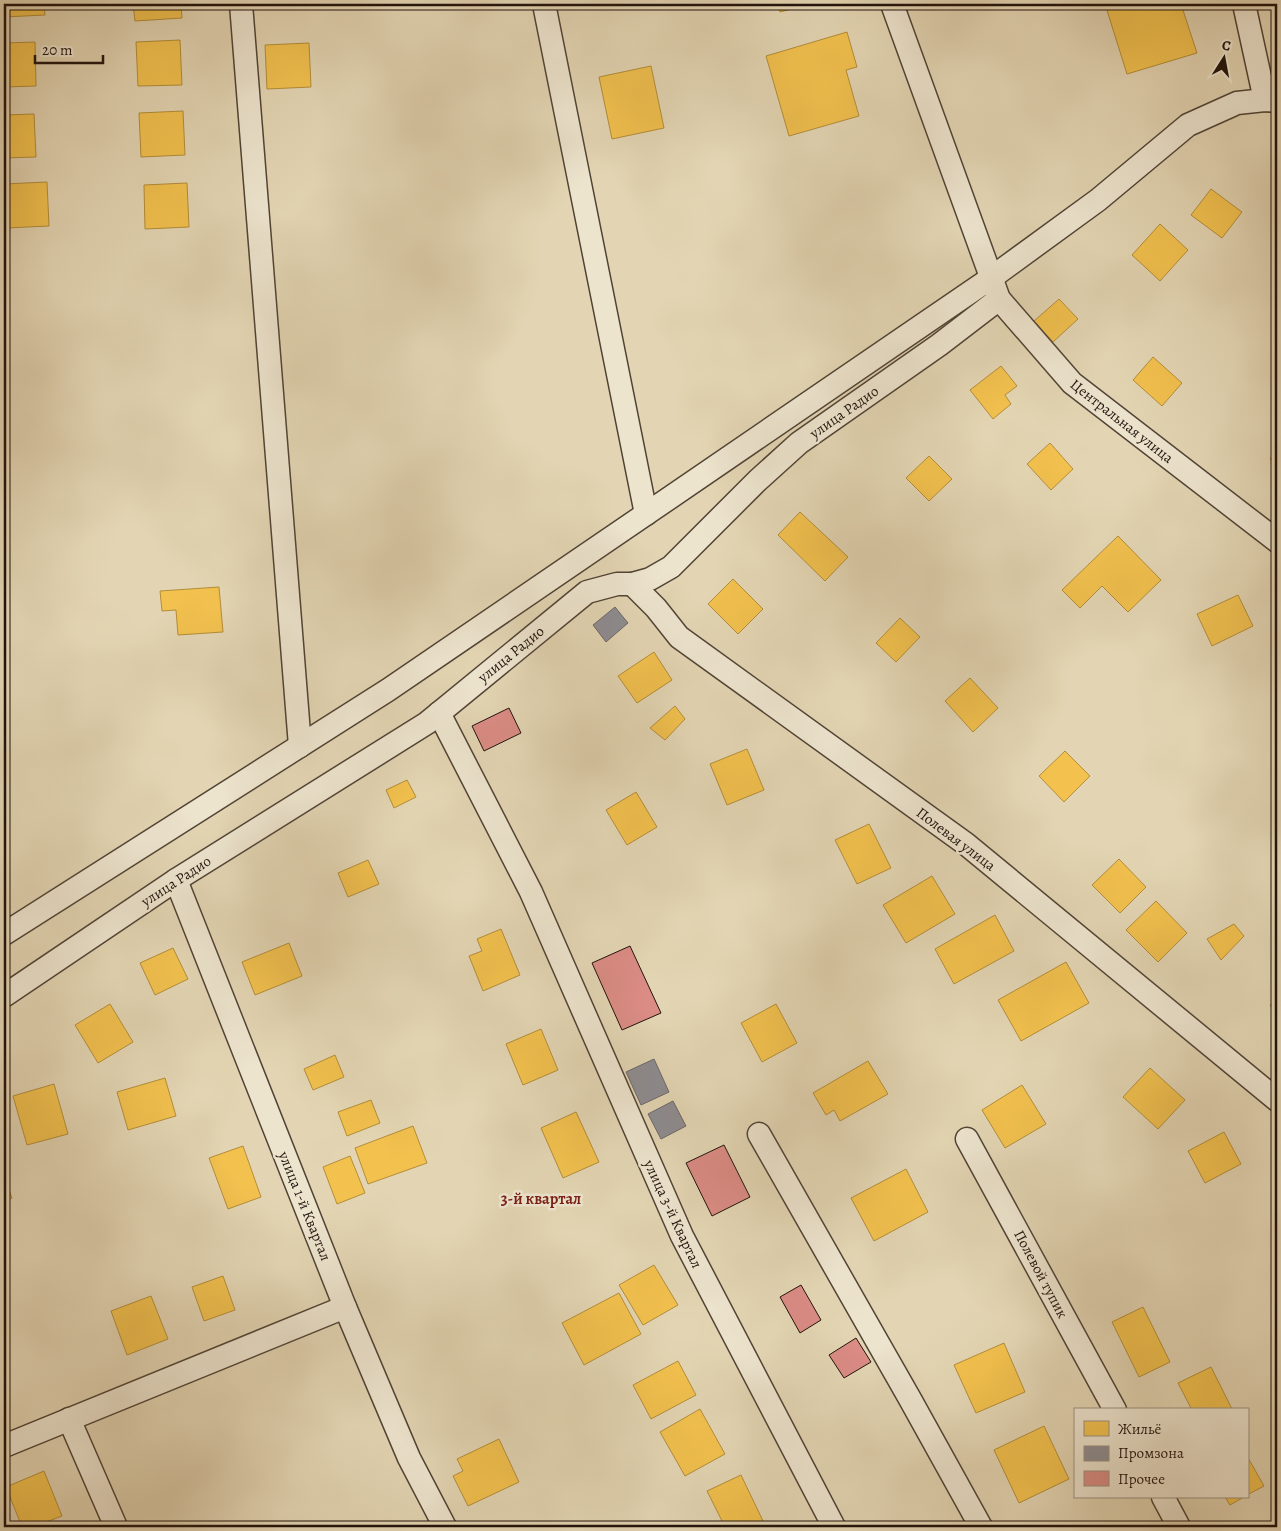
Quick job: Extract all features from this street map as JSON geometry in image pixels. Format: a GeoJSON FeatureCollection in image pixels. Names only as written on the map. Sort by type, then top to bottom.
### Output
{"type":"FeatureCollection","features":[{"type":"Feature","properties":{"kind":"street"},"geometry":{"type":"LineString","coordinates":[[241,4],[300,746]]}},
{"type":"Feature","properties":{"kind":"street"},"geometry":{"type":"LineString","coordinates":[[544,4],[646,514]]}},
{"type":"Feature","properties":{"kind":"street","name":"Центральная улица"},"geometry":{"type":"LineString","coordinates":[[892,4],[999,299],[1072,383],[1277,541]]}},
{"type":"Feature","properties":{"kind":"street"},"geometry":{"type":"LineString","coordinates":[[4,934],[388,690],[646,514],[991,278],[1098,200],[1188,125],[1237,103],[1271,100],[1244,4]]}},
{"type":"Feature","properties":{"kind":"street","name":"улица Радио"},"geometry":{"type":"LineString","coordinates":[[4,996],[176,880],[428,723],[587,592],[617,584],[632,584],[650,580],[671,567],[757,481],[799,443],[939,345],[999,299]]}},
{"type":"Feature","properties":{"kind":"street","name":"Полевая улица"},"geometry":{"type":"LineString","coordinates":[[632,584],[656,608],[679,637],[966,844],[1277,1100]]}},
{"type":"Feature","properties":{"kind":"street","name":"улица 3-й Квартал"},"geometry":{"type":"LineString","coordinates":[[439,713],[531,892],[682,1236],[834,1527]]}},
{"type":"Feature","properties":{"kind":"street","name":"улица 1-й Квартал"},"geometry":{"type":"LineString","coordinates":[[176,880],[345,1307],[409,1458],[445,1527]]}},
{"type":"Feature","properties":{"kind":"street"},"geometry":{"type":"LineString","coordinates":[[759,1134],[981,1527]]}},
{"type":"Feature","properties":{"kind":"street","name":"Полевой тупик"},"geometry":{"type":"LineString","coordinates":[[967,1139],[1114,1408]]}},
{"type":"Feature","properties":{"kind":"street"},"geometry":{"type":"LineString","coordinates":[[4,1446],[345,1307]]}},
{"type":"Feature","properties":{"kind":"street"},"geometry":{"type":"LineString","coordinates":[[70,1419],[116,1527]]}},
{"type":"Feature","properties":{"kind":"street"},"geometry":{"type":"LineString","coordinates":[[1164,1498],[1179,1527]]}},
{"type":"Feature","properties":{"kind":"building: Жильё"},"geometry":{"type":"Polygon","coordinates":[[[4,4],[44,4],[45,15],[4,17],[4,4]]]}},
{"type":"Feature","properties":{"kind":"building: Жильё"},"geometry":{"type":"Polygon","coordinates":[[[133,4],[181,4],[182,18],[135,21],[133,4]]]}},
{"type":"Feature","properties":{"kind":"building: Жильё"},"geometry":{"type":"Polygon","coordinates":[[[267,4],[311,4],[311,6],[268,8],[267,4]]]}},
{"type":"Feature","properties":{"kind":"building: Жильё"},"geometry":{"type":"Polygon","coordinates":[[[778,4],[812,4],[780,12],[778,4]]]}},
{"type":"Feature","properties":{"kind":"building: Жильё"},"geometry":{"type":"Polygon","coordinates":[[[1105,4],[1181,4],[1197,53],[1127,74],[1105,4]]]}},
{"type":"Feature","properties":{"kind":"building: Жильё"},"geometry":{"type":"Polygon","coordinates":[[[847,32],[857,67],[846,70],[859,116],[789,136],[766,56],[847,32]]]}},
{"type":"Feature","properties":{"kind":"building: Жильё"},"geometry":{"type":"Polygon","coordinates":[[[180,40],[182,85],[138,86],[136,42],[180,40]]]}},
{"type":"Feature","properties":{"kind":"building: Жильё"},"geometry":{"type":"Polygon","coordinates":[[[35,42],[36,86],[4,87],[4,43],[35,42]]]}},
{"type":"Feature","properties":{"kind":"building: Жильё"},"geometry":{"type":"Polygon","coordinates":[[[309,43],[311,87],[267,89],[265,45],[309,43]]]}},
{"type":"Feature","properties":{"kind":"building: Жильё"},"geometry":{"type":"Polygon","coordinates":[[[651,66],[664,128],[612,139],[599,77],[651,66]]]}},
{"type":"Feature","properties":{"kind":"building: Жильё"},"geometry":{"type":"Polygon","coordinates":[[[183,111],[185,155],[141,157],[139,113],[183,111]]]}},
{"type":"Feature","properties":{"kind":"building: Жильё"},"geometry":{"type":"Polygon","coordinates":[[[34,114],[36,157],[4,158],[4,115],[34,114]]]}},
{"type":"Feature","properties":{"kind":"building: Жильё"},"geometry":{"type":"Polygon","coordinates":[[[47,182],[49,226],[6,228],[4,184],[47,182]]]}},
{"type":"Feature","properties":{"kind":"building: Жильё"},"geometry":{"type":"Polygon","coordinates":[[[187,183],[189,227],[145,229],[144,185],[187,183]]]}},
{"type":"Feature","properties":{"kind":"building: Жильё"},"geometry":{"type":"Polygon","coordinates":[[[1211,189],[1242,212],[1222,238],[1191,215],[1211,189]]]}},
{"type":"Feature","properties":{"kind":"building: Жильё"},"geometry":{"type":"Polygon","coordinates":[[[1160,224],[1188,250],[1160,281],[1132,255],[1160,224]]]}},
{"type":"Feature","properties":{"kind":"building: Жильё"},"geometry":{"type":"Polygon","coordinates":[[[1059,299],[1078,319],[1053,342],[1034,321],[1059,299]]]}},
{"type":"Feature","properties":{"kind":"building: Жильё"},"geometry":{"type":"Polygon","coordinates":[[[1153,357],[1182,383],[1162,406],[1133,380],[1153,357]]]}},
{"type":"Feature","properties":{"kind":"building: Жильё"},"geometry":{"type":"Polygon","coordinates":[[[1001,366],[1017,386],[1005,395],[1011,404],[993,419],[970,390],[1001,366]]]}},
{"type":"Feature","properties":{"kind":"building: Жильё"},"geometry":{"type":"Polygon","coordinates":[[[1050,443],[1073,469],[1051,490],[1027,464],[1050,443]]]}},
{"type":"Feature","properties":{"kind":"building: Жильё"},"geometry":{"type":"Polygon","coordinates":[[[1277,451],[1277,465],[1270,459],[1277,451]]]}},
{"type":"Feature","properties":{"kind":"building: Жильё"},"geometry":{"type":"Polygon","coordinates":[[[929,456],[952,479],[929,501],[906,478],[929,456]]]}},
{"type":"Feature","properties":{"kind":"building: Жильё"},"geometry":{"type":"Polygon","coordinates":[[[800,512],[848,557],[825,581],[778,535],[800,512]]]}},
{"type":"Feature","properties":{"kind":"building: Жильё"},"geometry":{"type":"Polygon","coordinates":[[[1118,536],[1161,580],[1128,612],[1102,586],[1080,608],[1062,590],[1118,536]]]}},
{"type":"Feature","properties":{"kind":"building: Жильё"},"geometry":{"type":"Polygon","coordinates":[[[733,579],[763,609],[738,634],[708,604],[733,579]]]}},
{"type":"Feature","properties":{"kind":"building: Жильё"},"geometry":{"type":"Polygon","coordinates":[[[219,587],[223,632],[178,635],[176,610],[162,611],[160,591],[219,587]]]}},
{"type":"Feature","properties":{"kind":"building: Жильё"},"geometry":{"type":"Polygon","coordinates":[[[1238,595],[1253,626],[1212,646],[1197,614],[1238,595]]]}},
{"type":"Feature","properties":{"kind":"building: Жильё"},"geometry":{"type":"Polygon","coordinates":[[[900,618],[920,637],[896,662],[876,643],[900,618]]]}},
{"type":"Feature","properties":{"kind":"building: Жильё"},"geometry":{"type":"Polygon","coordinates":[[[654,652],[672,680],[637,703],[618,676],[654,652]]]}},
{"type":"Feature","properties":{"kind":"building: Жильё"},"geometry":{"type":"Polygon","coordinates":[[[970,678],[998,708],[973,732],[945,701],[970,678]]]}},
{"type":"Feature","properties":{"kind":"building: Жильё"},"geometry":{"type":"Polygon","coordinates":[[[675,706],[685,719],[665,740],[650,728],[675,706]]]}},
{"type":"Feature","properties":{"kind":"building: Жильё"},"geometry":{"type":"Polygon","coordinates":[[[747,749],[764,790],[727,805],[710,764],[747,749]]]}},
{"type":"Feature","properties":{"kind":"building: Жильё"},"geometry":{"type":"Polygon","coordinates":[[[1065,751],[1090,776],[1064,802],[1039,776],[1065,751]]]}},
{"type":"Feature","properties":{"kind":"building: Жильё"},"geometry":{"type":"Polygon","coordinates":[[[407,780],[416,797],[394,808],[386,790],[407,780]]]}},
{"type":"Feature","properties":{"kind":"building: Жильё"},"geometry":{"type":"Polygon","coordinates":[[[636,792],[657,827],[627,845],[606,810],[636,792]]]}},
{"type":"Feature","properties":{"kind":"building: Жильё"},"geometry":{"type":"Polygon","coordinates":[[[869,824],[891,868],[857,884],[835,840],[869,824]]]}},
{"type":"Feature","properties":{"kind":"building: Жильё"},"geometry":{"type":"Polygon","coordinates":[[[1119,859],[1146,887],[1120,913],[1092,885],[1119,859]]]}},
{"type":"Feature","properties":{"kind":"building: Жильё"},"geometry":{"type":"Polygon","coordinates":[[[368,860],[379,884],[348,897],[338,873],[368,860]]]}},
{"type":"Feature","properties":{"kind":"building: Жильё"},"geometry":{"type":"Polygon","coordinates":[[[932,876],[955,914],[906,943],[883,905],[932,876]]]}},
{"type":"Feature","properties":{"kind":"building: Жильё"},"geometry":{"type":"Polygon","coordinates":[[[1156,901],[1187,933],[1158,962],[1126,930],[1156,901]]]}},
{"type":"Feature","properties":{"kind":"building: Жильё"},"geometry":{"type":"Polygon","coordinates":[[[995,915],[1014,951],[954,984],[935,949],[995,915]]]}},
{"type":"Feature","properties":{"kind":"building: Жильё"},"geometry":{"type":"Polygon","coordinates":[[[1234,924],[1244,936],[1221,960],[1207,939],[1234,924]]]}},
{"type":"Feature","properties":{"kind":"building: Жильё"},"geometry":{"type":"Polygon","coordinates":[[[501,929],[520,975],[483,991],[469,956],[482,951],[477,939],[501,929]]]}},
{"type":"Feature","properties":{"kind":"building: Жильё"},"geometry":{"type":"Polygon","coordinates":[[[289,943],[302,976],[255,995],[242,962],[289,943]]]}},
{"type":"Feature","properties":{"kind":"building: Жильё"},"geometry":{"type":"Polygon","coordinates":[[[173,948],[188,979],[155,995],[140,963],[173,948]]]}},
{"type":"Feature","properties":{"kind":"building: Жильё"},"geometry":{"type":"Polygon","coordinates":[[[1066,962],[1089,1003],[1021,1041],[998,1000],[1066,962]]]}},
{"type":"Feature","properties":{"kind":"building: Жильё"},"geometry":{"type":"Polygon","coordinates":[[[1277,999],[1277,1015],[1270,1005],[1277,999]]]}},
{"type":"Feature","properties":{"kind":"building: Жильё"},"geometry":{"type":"Polygon","coordinates":[[[110,1004],[133,1042],[98,1063],[75,1025],[110,1004]]]}},
{"type":"Feature","properties":{"kind":"building: Жильё"},"geometry":{"type":"Polygon","coordinates":[[[776,1004],[797,1043],[762,1062],[741,1023],[776,1004]]]}},
{"type":"Feature","properties":{"kind":"building: Жильё"},"geometry":{"type":"Polygon","coordinates":[[[541,1029],[558,1070],[523,1085],[506,1044],[541,1029]]]}},
{"type":"Feature","properties":{"kind":"building: Жильё"},"geometry":{"type":"Polygon","coordinates":[[[335,1055],[344,1077],[313,1090],[304,1069],[335,1055]]]}},
{"type":"Feature","properties":{"kind":"building: Жильё"},"geometry":{"type":"Polygon","coordinates":[[[868,1061],[888,1094],[840,1121],[834,1110],[826,1115],[813,1093],[868,1061]]]}},
{"type":"Feature","properties":{"kind":"building: Жильё"},"geometry":{"type":"Polygon","coordinates":[[[1150,1068],[1185,1100],[1158,1129],[1123,1097],[1150,1068]]]}},
{"type":"Feature","properties":{"kind":"building: Жильё"},"geometry":{"type":"Polygon","coordinates":[[[165,1078],[176,1116],[128,1130],[117,1092],[165,1078]]]}},
{"type":"Feature","properties":{"kind":"building: Жильё"},"geometry":{"type":"Polygon","coordinates":[[[54,1084],[68,1134],[27,1145],[13,1096],[54,1084]]]}},
{"type":"Feature","properties":{"kind":"building: Жильё"},"geometry":{"type":"Polygon","coordinates":[[[1022,1085],[1046,1124],[1005,1148],[982,1110],[1022,1085]]]}},
{"type":"Feature","properties":{"kind":"building: Жильё"},"geometry":{"type":"Polygon","coordinates":[[[371,1100],[380,1123],[347,1136],[338,1112],[371,1100]]]}},
{"type":"Feature","properties":{"kind":"building: Жильё"},"geometry":{"type":"Polygon","coordinates":[[[576,1112],[599,1162],[563,1178],[541,1128],[576,1112]]]}},
{"type":"Feature","properties":{"kind":"building: Жильё"},"geometry":{"type":"Polygon","coordinates":[[[413,1126],[427,1163],[368,1184],[355,1148],[413,1126]]]}},
{"type":"Feature","properties":{"kind":"building: Жильё"},"geometry":{"type":"Polygon","coordinates":[[[1224,1132],[1241,1164],[1205,1183],[1188,1151],[1224,1132]]]}},
{"type":"Feature","properties":{"kind":"building: Жильё"},"geometry":{"type":"Polygon","coordinates":[[[243,1146],[261,1197],[228,1209],[209,1158],[243,1146]]]}},
{"type":"Feature","properties":{"kind":"building: Жильё"},"geometry":{"type":"Polygon","coordinates":[[[350,1156],[365,1193],[337,1204],[323,1167],[350,1156]]]}},
{"type":"Feature","properties":{"kind":"building: Жильё"},"geometry":{"type":"Polygon","coordinates":[[[906,1169],[928,1212],[874,1241],[851,1198],[906,1169]]]}},
{"type":"Feature","properties":{"kind":"building: Жильё"},"geometry":{"type":"Polygon","coordinates":[[[4,1177],[12,1198],[4,1201],[4,1177]]]}},
{"type":"Feature","properties":{"kind":"building: Жильё"},"geometry":{"type":"Polygon","coordinates":[[[654,1265],[678,1305],[643,1325],[619,1285],[654,1265]]]}},
{"type":"Feature","properties":{"kind":"building: Жильё"},"geometry":{"type":"Polygon","coordinates":[[[223,1276],[235,1310],[204,1321],[192,1287],[223,1276]]]}},
{"type":"Feature","properties":{"kind":"building: Жильё"},"geometry":{"type":"Polygon","coordinates":[[[619,1293],[641,1334],[584,1365],[562,1323],[619,1293]]]}},
{"type":"Feature","properties":{"kind":"building: Жильё"},"geometry":{"type":"Polygon","coordinates":[[[151,1296],[168,1339],[127,1355],[111,1311],[151,1296]]]}},
{"type":"Feature","properties":{"kind":"building: Жильё"},"geometry":{"type":"Polygon","coordinates":[[[1143,1307],[1170,1362],[1139,1377],[1112,1322],[1143,1307]]]}},
{"type":"Feature","properties":{"kind":"building: Жильё"},"geometry":{"type":"Polygon","coordinates":[[[1004,1343],[1025,1392],[976,1413],[954,1365],[1004,1343]]]}},
{"type":"Feature","properties":{"kind":"building: Жильё"},"geometry":{"type":"Polygon","coordinates":[[[678,1361],[696,1395],[651,1419],[633,1385],[678,1361]]]}},
{"type":"Feature","properties":{"kind":"building: Жильё"},"geometry":{"type":"Polygon","coordinates":[[[1211,1367],[1232,1408],[1191,1408],[1178,1383],[1211,1367]]]}},
{"type":"Feature","properties":{"kind":"building: Жильё"},"geometry":{"type":"Polygon","coordinates":[[[700,1409],[725,1454],[685,1476],[660,1432],[700,1409]]]}},
{"type":"Feature","properties":{"kind":"building: Жильё"},"geometry":{"type":"Polygon","coordinates":[[[1044,1426],[1069,1479],[1019,1503],[994,1450],[1044,1426]]]}},
{"type":"Feature","properties":{"kind":"building: Жильё"},"geometry":{"type":"Polygon","coordinates":[[[499,1439],[519,1482],[468,1506],[453,1476],[463,1471],[457,1459],[499,1439]]]}},
{"type":"Feature","properties":{"kind":"building: Жильё"},"geometry":{"type":"Polygon","coordinates":[[[1248,1458],[1264,1486],[1248,1494],[1248,1458]]]}},
{"type":"Feature","properties":{"kind":"building: Жильё"},"geometry":{"type":"Polygon","coordinates":[[[44,1471],[62,1516],[33,1527],[22,1527],[6,1487],[44,1471]]]}},
{"type":"Feature","properties":{"kind":"building: Жильё"},"geometry":{"type":"Polygon","coordinates":[[[741,1475],[763,1521],[748,1527],[725,1527],[707,1491],[741,1475]]]}},
{"type":"Feature","properties":{"kind":"building: Жильё"},"geometry":{"type":"Polygon","coordinates":[[[1226,1498],[1242,1498],[1230,1505],[1226,1498]]]}},
{"type":"Feature","properties":{"kind":"building: Промзона"},"geometry":{"type":"Polygon","coordinates":[[[615,607],[628,623],[606,642],[593,625],[615,607]]]}},
{"type":"Feature","properties":{"kind":"building: Промзона"},"geometry":{"type":"Polygon","coordinates":[[[654,1059],[669,1092],[641,1105],[626,1072],[654,1059]]]}},
{"type":"Feature","properties":{"kind":"building: Промзона"},"geometry":{"type":"Polygon","coordinates":[[[673,1101],[686,1126],[661,1139],[648,1114],[673,1101]]]}},
{"type":"Feature","properties":{"kind":"building: Прочее"},"geometry":{"type":"Polygon","coordinates":[[[509,708],[521,733],[484,751],[472,726],[509,708]]]}},
{"type":"Feature","properties":{"kind":"building: Прочее"},"geometry":{"type":"Polygon","coordinates":[[[630,946],[661,1013],[622,1030],[592,963],[630,946]]]}},
{"type":"Feature","properties":{"kind":"building: Прочее"},"geometry":{"type":"Polygon","coordinates":[[[724,1145],[750,1197],[712,1216],[686,1163],[724,1145]]]}},
{"type":"Feature","properties":{"kind":"building: Прочее"},"geometry":{"type":"Polygon","coordinates":[[[801,1285],[821,1320],[800,1333],[780,1297],[801,1285]]]}},
{"type":"Feature","properties":{"kind":"building: Прочее"},"geometry":{"type":"Polygon","coordinates":[[[856,1338],[871,1362],[844,1378],[829,1355],[856,1338]]]}},
{"type":"Feature","properties":{"kind":"district","name":"3-й квартал"},"geometry":{"type":"Point","coordinates":[541,1199]}}]}
